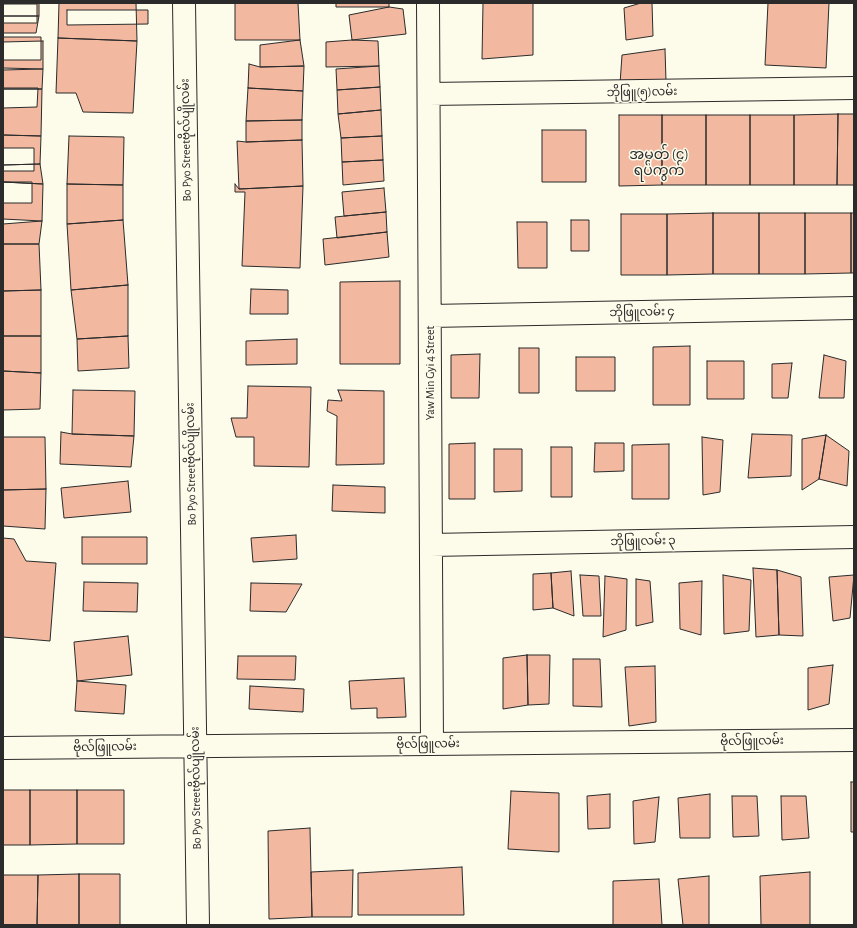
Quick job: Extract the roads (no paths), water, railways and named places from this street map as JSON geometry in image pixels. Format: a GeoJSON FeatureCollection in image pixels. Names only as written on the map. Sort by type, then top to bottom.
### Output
{"type":"FeatureCollection","features":[{"type":"Feature","properties":{"kind":"street","name":"Bo Pyo Streetဗိုလ်ပျိုလမ်း"},"geometry":{"type":"LineString","coordinates":[[184,3],[198,925]]}},
{"type":"Feature","properties":{"kind":"street","name":"Yaw Min Gyi 4 Street"},"geometry":{"type":"LineString","coordinates":[[428,3],[432,744]]}},
{"type":"Feature","properties":{"kind":"street","name":"ဘိုဖြူ(၅)လမ်း"},"geometry":{"type":"LineString","coordinates":[[429,94],[854,88]]}},
{"type":"Feature","properties":{"kind":"street","name":"ဘိုဖြူလမ်း ၄"},"geometry":{"type":"LineString","coordinates":[[430,316],[854,308]]}},
{"type":"Feature","properties":{"kind":"street","name":"ဘိုဖြူလမ်း ၃"},"geometry":{"type":"LineString","coordinates":[[431,545],[854,537]]}},
{"type":"Feature","properties":{"kind":"street","name":"ဗိုလ်ဖြူလမ်း"},"geometry":{"type":"LineString","coordinates":[[3,748],[854,740]]}},
{"type":"Feature","properties":{"kind":"district","name":"အမှတ် (၄) ရပ်ကွက်"},"geometry":{"type":"Point","coordinates":[659,164]}}]}
